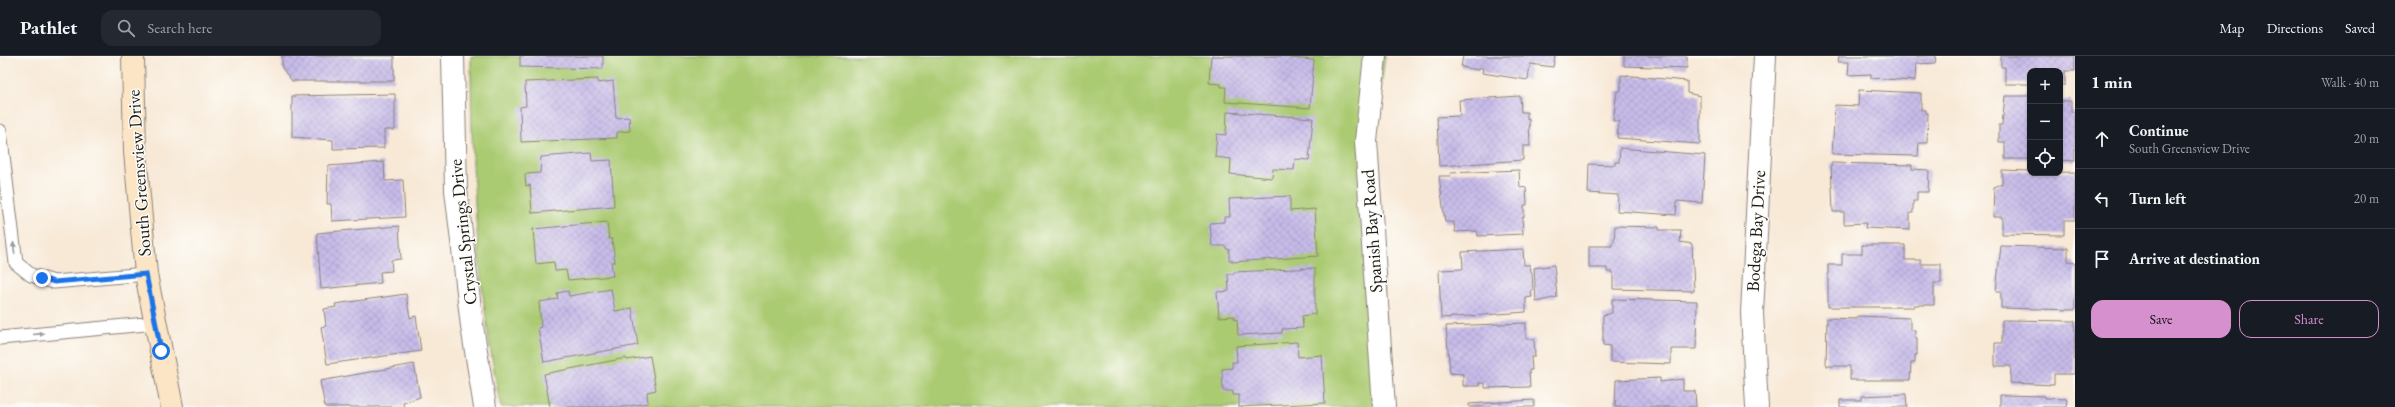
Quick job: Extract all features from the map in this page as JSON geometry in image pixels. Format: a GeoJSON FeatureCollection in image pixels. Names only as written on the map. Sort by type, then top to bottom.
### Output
{"type":"FeatureCollection","features":[{"type":"Feature","properties":{"kind":"street","name":"South Greensview Drive"},"geometry":{"type":"LineString","coordinates":[[133,56],[136,152],[146,274],[172,407]]}},
{"type":"Feature","properties":{"kind":"street","name":"Crystal Springs Drive"},"geometry":{"type":"LineString","coordinates":[[453,56],[456,190],[472,326],[485,407]]}},
{"type":"Feature","properties":{"kind":"street","name":"Spanish Bay Road"},"geometry":{"type":"LineString","coordinates":[[1375,56],[1366,141],[1384,407]]}},
{"type":"Feature","properties":{"kind":"street","name":"Bodega Bay Drive"},"geometry":{"type":"LineString","coordinates":[[1757,407],[1752,313],[1765,56]]}},
{"type":"Feature","properties":{"kind":"lane"},"geometry":{"type":"LineString","coordinates":[[0,131],[16,263],[31,275],[54,282],[146,274]]}},
{"type":"Feature","properties":{"kind":"lane"},"geometry":{"type":"LineString","coordinates":[[0,338],[156,323]]}},
{"type":"Feature","properties":{"kind":"green space"},"geometry":{"type":"Polygon","coordinates":[[[471,56],[1385,56],[1374,138],[1390,407],[501,407],[486,320],[477,232],[472,144],[471,56]]]}},
{"type":"Feature","properties":{"kind":"building"},"geometry":{"type":"Polygon","coordinates":[[[282,56],[394,56],[394,81],[292,81],[282,68],[282,56]]]}},
{"type":"Feature","properties":{"kind":"building"},"geometry":{"type":"Polygon","coordinates":[[[520,56],[603,56],[603,69],[520,67],[520,56]]]}},
{"type":"Feature","properties":{"kind":"building"},"geometry":{"type":"Polygon","coordinates":[[[1211,56],[1290,56],[1290,58],[1314,60],[1310,108],[1225,102],[1226,87],[1221,87],[1221,84],[1209,83],[1211,56]]]}},
{"type":"Feature","properties":{"kind":"building"},"geometry":{"type":"Polygon","coordinates":[[[1463,56],[1555,56],[1553,67],[1530,64],[1528,80],[1482,73],[1483,68],[1479,68],[1478,70],[1461,67],[1463,56]]]}},
{"type":"Feature","properties":{"kind":"building"},"geometry":{"type":"Polygon","coordinates":[[[1624,56],[1687,56],[1687,68],[1624,66],[1624,56]]]}},
{"type":"Feature","properties":{"kind":"building"},"geometry":{"type":"Polygon","coordinates":[[[1839,56],[1936,56],[1935,63],[1916,64],[1915,81],[1871,78],[1871,74],[1848,75],[1849,62],[1838,62],[1839,56]]]}},
{"type":"Feature","properties":{"kind":"building"},"geometry":{"type":"Polygon","coordinates":[[[2001,56],[2075,56],[2075,71],[2065,71],[2065,85],[2063,85],[2063,68],[2027,68],[2027,84],[2005,84],[2005,67],[2001,67],[2001,56]]]}},
{"type":"Feature","properties":{"kind":"building"},"geometry":{"type":"Polygon","coordinates":[[[1621,75],[1687,81],[1687,93],[1700,96],[1700,144],[1617,138],[1619,121],[1613,121],[1617,91],[1621,91],[1621,75]]]}},
{"type":"Feature","properties":{"kind":"building"},"geometry":{"type":"Polygon","coordinates":[[[598,79],[598,83],[613,81],[616,118],[629,117],[630,131],[617,132],[617,138],[521,142],[520,107],[526,106],[525,82],[598,79]]]}},
{"type":"Feature","properties":{"kind":"building"},"geometry":{"type":"Polygon","coordinates":[[[1859,90],[1921,93],[1921,110],[1925,110],[1925,113],[1928,113],[1927,143],[1919,143],[1918,156],[1832,154],[1835,105],[1858,106],[1859,90]]]}},
{"type":"Feature","properties":{"kind":"building"},"geometry":{"type":"Polygon","coordinates":[[[395,94],[395,130],[384,130],[384,148],[333,149],[333,140],[292,137],[292,96],[395,94]]]}},
{"type":"Feature","properties":{"kind":"building"},"geometry":{"type":"Polygon","coordinates":[[[1520,96],[1521,112],[1527,112],[1527,120],[1529,119],[1530,146],[1523,146],[1523,160],[1439,166],[1437,117],[1460,116],[1459,100],[1520,96]]]}},
{"type":"Feature","properties":{"kind":"building"},"geometry":{"type":"Polygon","coordinates":[[[2005,96],[2027,96],[2027,159],[2005,159],[2005,142],[1999,142],[1999,125],[2002,125],[2005,96]]]}},
{"type":"Feature","properties":{"kind":"building"},"geometry":{"type":"Polygon","coordinates":[[[2063,101],[2071,101],[2071,112],[2075,112],[2075,161],[2063,160],[2063,101]]]}},
{"type":"Feature","properties":{"kind":"building"},"geometry":{"type":"Polygon","coordinates":[[[1227,112],[1313,118],[1309,160],[1295,159],[1294,170],[1273,169],[1272,178],[1230,174],[1231,159],[1215,157],[1217,134],[1226,135],[1227,112]]]}},
{"type":"Feature","properties":{"kind":"building"},"geometry":{"type":"Polygon","coordinates":[[[1620,148],[1705,155],[1702,203],[1677,201],[1676,215],[1617,211],[1618,195],[1588,193],[1589,164],[1615,165],[1615,162],[1619,162],[1620,148]]]}},
{"type":"Feature","properties":{"kind":"building"},"geometry":{"type":"Polygon","coordinates":[[[591,153],[592,161],[611,160],[614,206],[532,213],[530,185],[526,186],[525,174],[540,173],[541,157],[591,153]]]}},
{"type":"Feature","properties":{"kind":"building"},"geometry":{"type":"Polygon","coordinates":[[[384,162],[385,181],[403,180],[405,217],[332,221],[331,204],[327,204],[328,166],[384,162]]]}},
{"type":"Feature","properties":{"kind":"building"},"geometry":{"type":"Polygon","coordinates":[[[1831,163],[1912,165],[1912,169],[1929,170],[1928,192],[1917,192],[1917,201],[1913,201],[1913,213],[1910,213],[1910,230],[1865,228],[1866,223],[1844,224],[1844,212],[1833,212],[1831,163]]]}},
{"type":"Feature","properties":{"kind":"building"},"geometry":{"type":"Polygon","coordinates":[[[1519,170],[1520,188],[1526,187],[1527,205],[1524,205],[1524,217],[1522,217],[1523,234],[1478,236],[1477,231],[1455,232],[1454,222],[1445,222],[1439,176],[1451,176],[1450,173],[1519,170]]]}},
{"type":"Feature","properties":{"kind":"building"},"geometry":{"type":"Polygon","coordinates":[[[2002,170],[2027,171],[2027,176],[2063,176],[2063,172],[2075,172],[2075,220],[2064,220],[2064,235],[2002,234],[2002,217],[1993,217],[1994,187],[2002,184],[2002,170]]]}},
{"type":"Feature","properties":{"kind":"building"},"geometry":{"type":"Polygon","coordinates":[[[1290,196],[1290,211],[1315,209],[1318,256],[1232,262],[1232,260],[1229,260],[1229,249],[1226,249],[1226,246],[1212,246],[1210,223],[1224,222],[1224,217],[1230,217],[1229,199],[1290,196]]]}},
{"type":"Feature","properties":{"kind":"building"},"geometry":{"type":"Polygon","coordinates":[[[607,222],[609,239],[612,239],[615,262],[611,262],[613,276],[568,280],[566,270],[555,271],[554,262],[536,264],[533,229],[607,222]]]}},
{"type":"Feature","properties":{"kind":"building"},"geometry":{"type":"Polygon","coordinates":[[[399,226],[401,259],[391,260],[392,271],[380,272],[381,283],[321,289],[317,233],[399,226]]]}},
{"type":"Feature","properties":{"kind":"building"},"geometry":{"type":"Polygon","coordinates":[[[1615,226],[1659,227],[1659,230],[1681,230],[1680,242],[1692,244],[1694,291],[1613,289],[1613,272],[1607,272],[1607,268],[1589,268],[1589,246],[1612,246],[1612,242],[1614,242],[1615,226]]]}},
{"type":"Feature","properties":{"kind":"building"},"geometry":{"type":"Polygon","coordinates":[[[1862,245],[1905,245],[1905,260],[1921,260],[1921,264],[1941,264],[1941,283],[1934,283],[1934,305],[1914,305],[1914,307],[1828,307],[1828,265],[1842,265],[1842,254],[1862,254],[1862,245]]]}},
{"type":"Feature","properties":{"kind":"building"},"geometry":{"type":"Polygon","coordinates":[[[2001,246],[2068,248],[2068,261],[2075,263],[2075,310],[2001,308],[2001,291],[1996,291],[2001,246]]]}},
{"type":"Feature","properties":{"kind":"building"},"geometry":{"type":"Polygon","coordinates":[[[1523,249],[1524,265],[1530,265],[1532,272],[1533,290],[1531,290],[1532,297],[1526,298],[1526,312],[1441,318],[1439,270],[1463,269],[1462,252],[1523,249]]]}},
{"type":"Feature","properties":{"kind":"building"},"geometry":{"type":"Polygon","coordinates":[[[1554,265],[1557,297],[1536,302],[1534,268],[1554,265]]]}},
{"type":"Feature","properties":{"kind":"building"},"geometry":{"type":"Polygon","coordinates":[[[1315,268],[1315,314],[1302,316],[1303,328],[1282,329],[1282,333],[1238,335],[1237,319],[1234,320],[1234,316],[1219,317],[1217,292],[1229,291],[1228,274],[1234,274],[1234,272],[1315,268]]]}},
{"type":"Feature","properties":{"kind":"building"},"geometry":{"type":"Polygon","coordinates":[[[611,289],[615,311],[632,308],[638,345],[544,362],[538,328],[541,327],[539,302],[558,299],[557,293],[568,291],[569,296],[611,289]]]}},
{"type":"Feature","properties":{"kind":"building"},"geometry":{"type":"Polygon","coordinates":[[[406,294],[410,318],[416,316],[421,351],[327,364],[321,327],[326,326],[324,309],[336,307],[335,304],[406,294]]]}},
{"type":"Feature","properties":{"kind":"building"},"geometry":{"type":"Polygon","coordinates":[[[1612,299],[1697,301],[1696,349],[1671,349],[1671,364],[1610,362],[1610,346],[1603,345],[1603,315],[1612,313],[1612,299]]]}},
{"type":"Feature","properties":{"kind":"building"},"geometry":{"type":"Polygon","coordinates":[[[1857,316],[1910,318],[1910,330],[1915,330],[1915,338],[1917,338],[1917,355],[1915,355],[1915,363],[1911,363],[1910,380],[1850,380],[1850,366],[1826,366],[1827,318],[1856,319],[1857,316]]]}},
{"type":"Feature","properties":{"kind":"building"},"geometry":{"type":"Polygon","coordinates":[[[2002,320],[2075,321],[2074,374],[2054,374],[2054,385],[2010,383],[2011,366],[1995,366],[1995,343],[2002,343],[2002,320]]]}},
{"type":"Feature","properties":{"kind":"building"},"geometry":{"type":"Polygon","coordinates":[[[1526,323],[1526,339],[1534,339],[1535,357],[1531,357],[1532,370],[1529,370],[1530,387],[1485,388],[1485,383],[1479,383],[1479,386],[1463,386],[1463,374],[1450,373],[1446,326],[1526,323]]]}},
{"type":"Feature","properties":{"kind":"building"},"geometry":{"type":"Polygon","coordinates":[[[1297,342],[1298,357],[1322,355],[1325,403],[1239,407],[1239,395],[1233,395],[1233,391],[1223,391],[1222,369],[1232,368],[1232,362],[1237,362],[1236,346],[1297,342]]]}},
{"type":"Feature","properties":{"kind":"building"},"geometry":{"type":"Polygon","coordinates":[[[650,356],[656,390],[647,392],[648,403],[624,407],[550,407],[544,374],[626,358],[627,360],[650,356]]]}},
{"type":"Feature","properties":{"kind":"building"},"geometry":{"type":"Polygon","coordinates":[[[414,364],[420,397],[403,403],[404,407],[325,407],[320,381],[414,364]]]}},
{"type":"Feature","properties":{"kind":"building"},"geometry":{"type":"Polygon","coordinates":[[[1660,378],[1660,382],[1683,379],[1683,391],[1695,391],[1696,407],[1615,407],[1616,380],[1660,378]]]}},
{"type":"Feature","properties":{"kind":"building"},"geometry":{"type":"Polygon","coordinates":[[[1906,394],[1907,407],[1840,407],[1840,400],[1862,400],[1862,396],[1906,394]]]}},
{"type":"Feature","properties":{"kind":"building"},"geometry":{"type":"Polygon","coordinates":[[[2000,395],[2045,396],[2045,398],[2067,399],[2066,407],[2000,407],[2000,395]]]}},
{"type":"Feature","properties":{"kind":"building"},"geometry":{"type":"Polygon","coordinates":[[[1534,400],[1534,407],[1469,407],[1469,404],[1534,400]]]}},
{"type":"Feature","properties":{"kind":"route"},"geometry":{"type":"LineString","coordinates":[[42,278],[54,282],[146,274],[161,351]]}}]}
